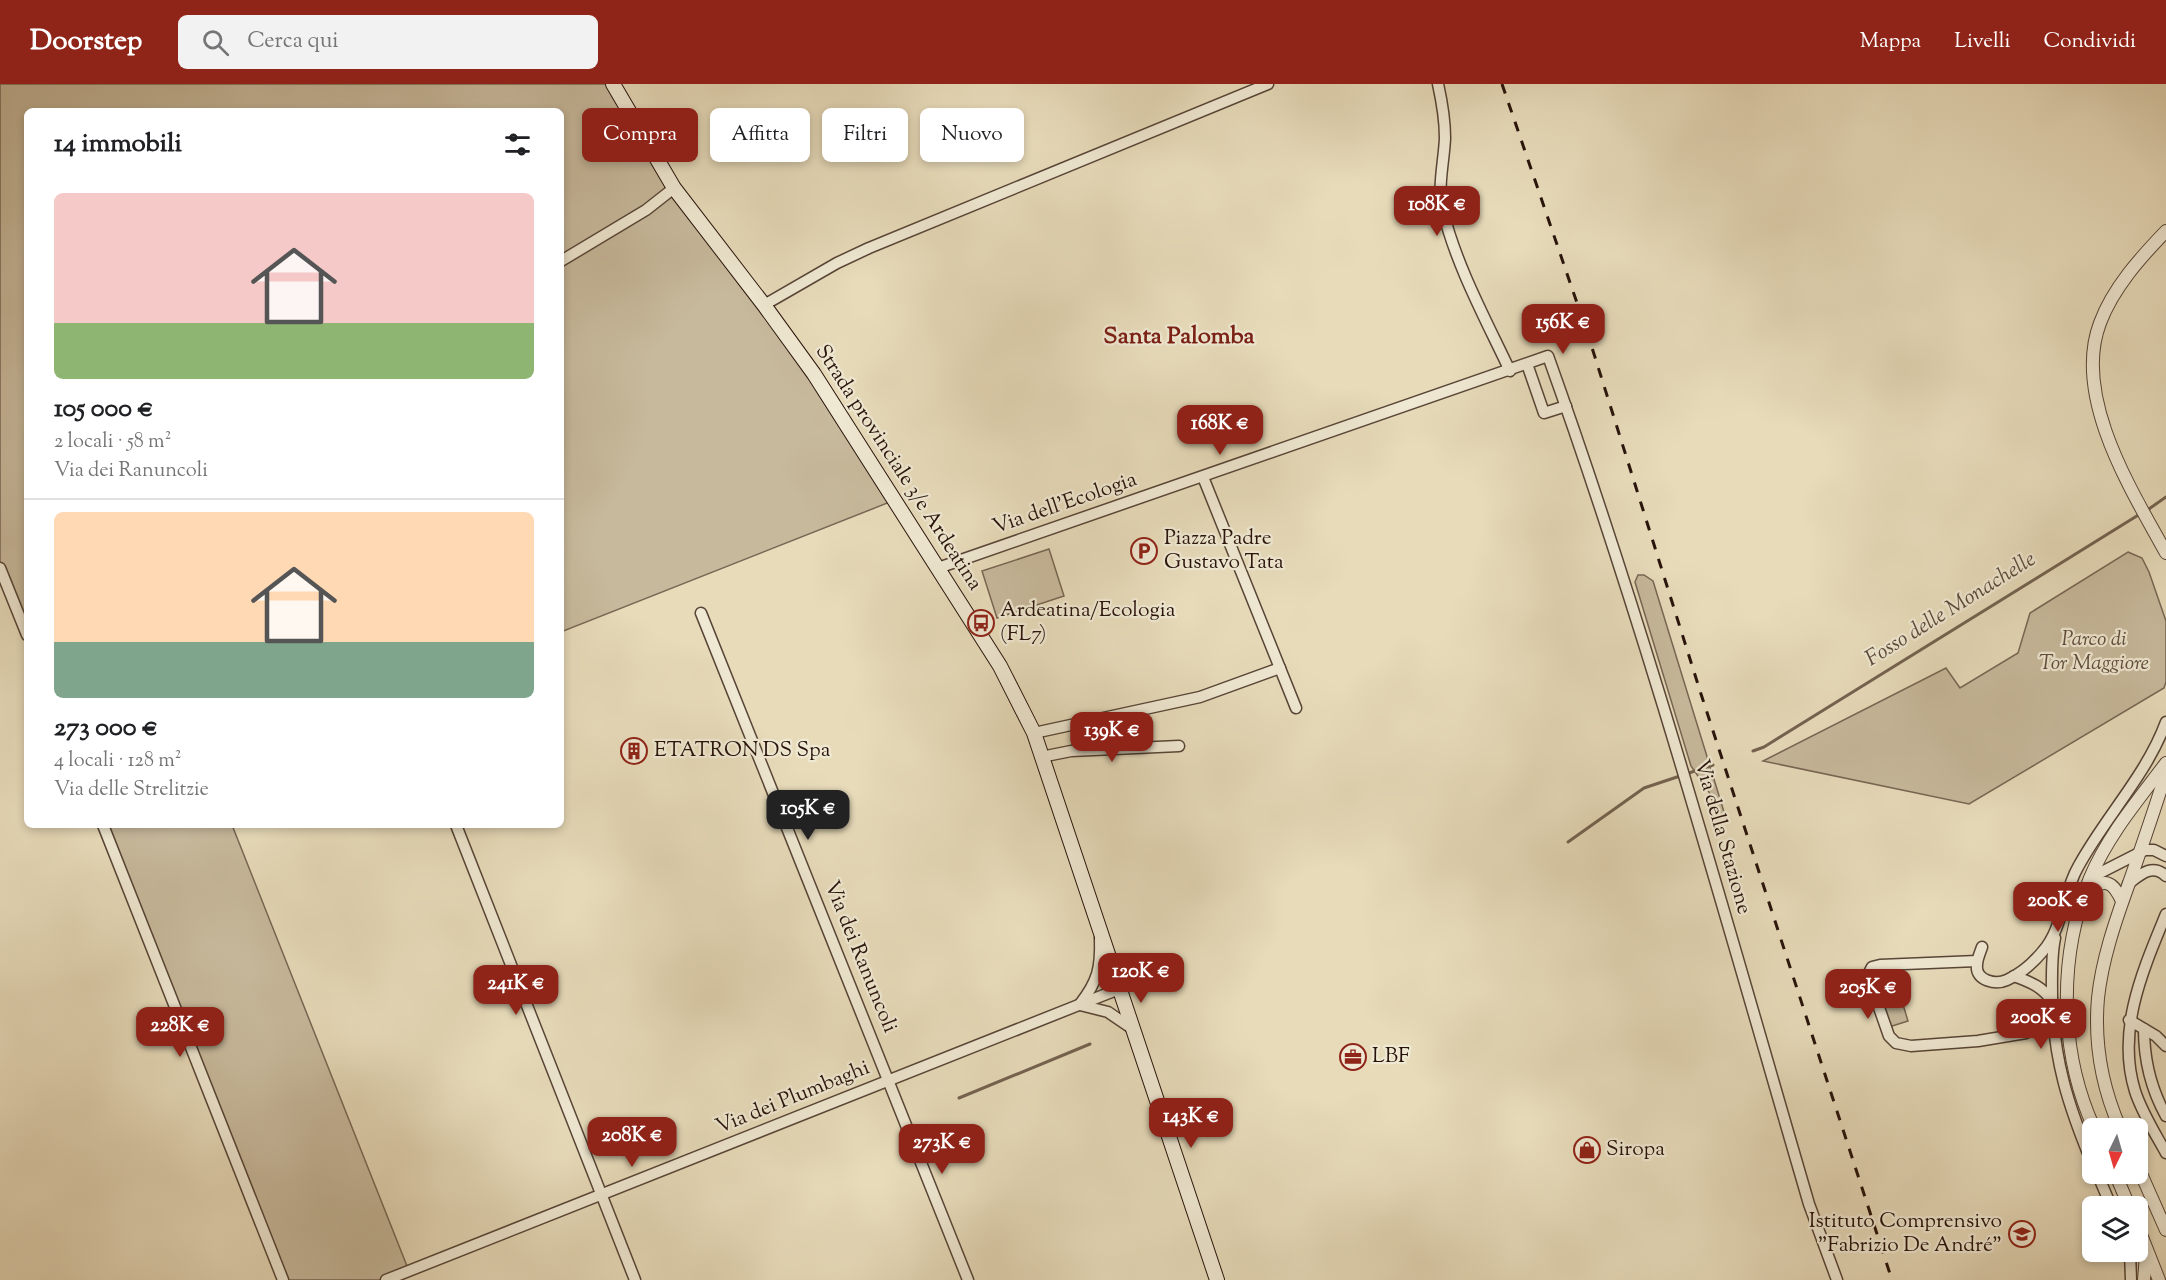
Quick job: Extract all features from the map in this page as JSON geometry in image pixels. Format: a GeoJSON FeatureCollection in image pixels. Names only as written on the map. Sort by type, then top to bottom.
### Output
{"type":"FeatureCollection","features":[{"type":"Feature","properties":{"kind":"main road","name":"Strada provinciale 3/e Ardeatina"},"geometry":{"type":"LineString","coordinates":[[614,84],[674,188],[814,374],[1000,666],[1034,732],[1217,1280]]}},
{"type":"Feature","properties":{"kind":"street"},"geometry":{"type":"LineString","coordinates":[[764,305],[837,263],[869,248],[1268,84]]}},
{"type":"Feature","properties":{"kind":"street"},"geometry":{"type":"LineString","coordinates":[[1438,84],[1443,106],[1445,136],[1441,189],[1443,210],[1467,280],[1510,371],[1527,364],[1544,413],[1566,406]]}},
{"type":"Feature","properties":{"kind":"street"},"geometry":{"type":"LineString","coordinates":[[564,259],[646,210],[674,188]]}},
{"type":"Feature","properties":{"kind":"street"},"geometry":{"type":"LineString","coordinates":[[2166,231],[2143,255],[2105,311],[2099,325],[2094,352],[2093,381],[2099,412],[2134,496],[2166,554]]}},
{"type":"Feature","properties":{"kind":"street","name":"Via della Stazione"},"geometry":{"type":"LineString","coordinates":[[1527,364],[1548,356],[1566,406],[1641,634],[1684,775],[1809,1204],[1837,1280]]}},
{"type":"Feature","properties":{"kind":"street","name":"Via dell'Ecologia"},"geometry":{"type":"LineString","coordinates":[[938,568],[1510,371]]}},
{"type":"Feature","properties":{"kind":"street"},"geometry":{"type":"LineString","coordinates":[[1203,477],[1296,708]]}},
{"type":"Feature","properties":{"kind":"street"},"geometry":{"type":"LineString","coordinates":[[0,568],[24,628]]}},
{"type":"Feature","properties":{"kind":"street","name":"Via dei Ranuncoli"},"geometry":{"type":"LineString","coordinates":[[701,613],[968,1280]]}},
{"type":"Feature","properties":{"kind":"street"},"geometry":{"type":"LineString","coordinates":[[1034,732],[1200,697],[1280,668]]}},
{"type":"Feature","properties":{"kind":"street"},"geometry":{"type":"LineString","coordinates":[[2082,1138],[2063,1085],[2054,1038],[2052,1002],[2056,928],[2066,894],[2078,867],[2107,819],[2148,762],[2166,722]]}},
{"type":"Feature","properties":{"kind":"street"},"geometry":{"type":"LineString","coordinates":[[1041,757],[1076,750],[1179,746]]}},
{"type":"Feature","properties":{"kind":"street"},"geometry":{"type":"LineString","coordinates":[[2091,1118],[2078,1082],[2067,1007],[2070,957],[2075,927],[2088,884],[2128,812],[2166,763]]}},
{"type":"Feature","properties":{"kind":"street"},"geometry":{"type":"LineString","coordinates":[[2116,1118],[2102,1075],[2097,1010],[2103,970],[2122,901],[2166,773]]}},
{"type":"Feature","properties":{"kind":"street"},"geometry":{"type":"LineString","coordinates":[[104,828],[283,1280]]}},
{"type":"Feature","properties":{"kind":"street"},"geometry":{"type":"LineString","coordinates":[[457,828],[635,1280]]}},
{"type":"Feature","properties":{"kind":"street"},"geometry":{"type":"LineString","coordinates":[[2088,884],[2139,853],[2150,849],[2166,856]]}},
{"type":"Feature","properties":{"kind":"street"},"geometry":{"type":"LineString","coordinates":[[2128,885],[2149,870],[2157,870],[2166,876]]}},
{"type":"Feature","properties":{"kind":"street"},"geometry":{"type":"LineString","coordinates":[[2088,884],[2109,884],[2117,890],[2122,901]]}},
{"type":"Feature","properties":{"kind":"street"},"geometry":{"type":"LineString","coordinates":[[2166,914],[2129,1020],[2129,1059],[2136,1093],[2166,1153]]}},
{"type":"Feature","properties":{"kind":"street"},"geometry":{"type":"LineString","coordinates":[[1982,947],[1977,961],[1980,975],[1988,981],[2001,982],[2014,976],[2044,950],[2056,928]]}},
{"type":"Feature","properties":{"kind":"street"},"geometry":{"type":"LineString","coordinates":[[1100,929],[1100,966],[1097,977],[1080,1005],[1108,1012],[1133,1029]]}},
{"type":"Feature","properties":{"kind":"street"},"geometry":{"type":"LineString","coordinates":[[2053,955],[2070,957]]}},
{"type":"Feature","properties":{"kind":"street"},"geometry":{"type":"LineString","coordinates":[[1977,961],[1872,967],[1869,973],[1870,982],[1889,1036],[1896,1043],[1911,1046],[1978,1041],[2026,1033]]}},
{"type":"Feature","properties":{"kind":"street"},"geometry":{"type":"LineString","coordinates":[[2014,976],[2048,993],[2052,1002]]}},
{"type":"Feature","properties":{"kind":"street","name":"Via dei Plumbaghi"},"geometry":{"type":"LineString","coordinates":[[386,1280],[1119,989]]}},
{"type":"Feature","properties":{"kind":"street"},"geometry":{"type":"LineString","coordinates":[[2129,1020],[2156,1036],[2166,1046]]}},
{"type":"Feature","properties":{"kind":"street"},"geometry":{"type":"LineString","coordinates":[[2144,1029],[2144,1049],[2150,1080],[2166,1116]]}},
{"type":"Feature","properties":{"kind":"street"},"geometry":{"type":"LineString","coordinates":[[2063,1085],[2078,1082]]}},
{"type":"Feature","properties":{"kind":"street"},"geometry":{"type":"LineString","coordinates":[[2146,1184],[2166,1230]]}},
{"type":"Feature","properties":{"kind":"street"},"geometry":{"type":"LineString","coordinates":[[2148,1255],[2159,1280]]}},
{"type":"Feature","properties":{"kind":"street"},"geometry":{"type":"LineString","coordinates":[[2130,1262],[2131,1280]]}},
{"type":"Feature","properties":{"kind":"street"},"geometry":{"type":"LineString","coordinates":[[2144,1280],[2145,1262]]}},
{"type":"Feature","properties":{"kind":"green space"},"geometry":{"type":"Polygon","coordinates":[[[0,84],[614,84],[627,108],[582,108],[582,162],[661,162],[764,305],[895,500],[564,631],[564,108],[24,108],[24,628],[0,568],[0,84]]]}},
{"type":"Feature","properties":{"kind":"green space"},"geometry":{"type":"Polygon","coordinates":[[[1049,549],[1064,596],[997,618],[982,571],[1049,549]]]}},
{"type":"Feature","properties":{"kind":"green space","name":"Parco di Tor Maggiore"},"geometry":{"type":"Polygon","coordinates":[[[2128,552],[2142,558],[2166,621],[2166,682],[2164,688],[1969,804],[1763,761],[1946,668],[1960,688],[2018,653],[2030,613],[2128,552]]]}},
{"type":"Feature","properties":{"kind":"green space"},"geometry":{"type":"Polygon","coordinates":[[[1638,575],[1644,575],[1653,581],[1725,815],[1724,823],[1720,824],[1709,792],[1691,766],[1635,582],[1638,575]]]}},
{"type":"Feature","properties":{"kind":"green space"},"geometry":{"type":"Polygon","coordinates":[[[104,828],[233,828],[409,1271],[386,1280],[283,1280],[104,828]]]}},
{"type":"Feature","properties":{"kind":"green space"},"geometry":{"type":"Polygon","coordinates":[[[1894,975],[1908,1021],[1889,1027],[1875,981],[1894,975]]]}},
{"type":"Feature","properties":{"kind":"waterway","name":"Fosso delle Monachelle"},"geometry":{"type":"LineString","coordinates":[[2146,511],[2166,497]]}},
{"type":"Feature","properties":{"kind":"waterway","name":"Fosso delle Monachelle"},"geometry":{"type":"LineString","coordinates":[[1753,751],[1764,747],[2140,514]]}},
{"type":"Feature","properties":{"kind":"waterway","name":"Fosso delle Monachelle"},"geometry":{"type":"LineString","coordinates":[[1568,842],[1644,788],[1713,765]]}},
{"type":"Feature","properties":{"kind":"waterway","name":"Fosso delle Monachelle"},"geometry":{"type":"LineString","coordinates":[[959,1098],[1090,1044]]}},
{"type":"Feature","properties":{"kind":"railway"},"geometry":{"type":"LineString","coordinates":[[1502,84],[1588,335],[1701,694],[1892,1280]]}},
{"type":"Feature","properties":{"kind":"place","name":"Piazza Padre Gustavo Tata"},"geometry":{"type":"Point","coordinates":[1144,551]}},
{"type":"Feature","properties":{"kind":"place","name":"Ardeatina/Ecologia (FL7)"},"geometry":{"type":"Point","coordinates":[981,623]}},
{"type":"Feature","properties":{"kind":"place","name":"ETATRON DS Spa"},"geometry":{"type":"Point","coordinates":[634,751]}},
{"type":"Feature","properties":{"kind":"place","name":"LBF"},"geometry":{"type":"Point","coordinates":[1353,1057]}},
{"type":"Feature","properties":{"kind":"place","name":"Siropa"},"geometry":{"type":"Point","coordinates":[1587,1150]}},
{"type":"Feature","properties":{"kind":"place","name":"Istituto Comprensivo \"Fabrizio De André\""},"geometry":{"type":"Point","coordinates":[2022,1234]}},
{"type":"Feature","properties":{"kind":"district","name":"Santa Palomba"},"geometry":{"type":"Point","coordinates":[1179,337]}}]}
